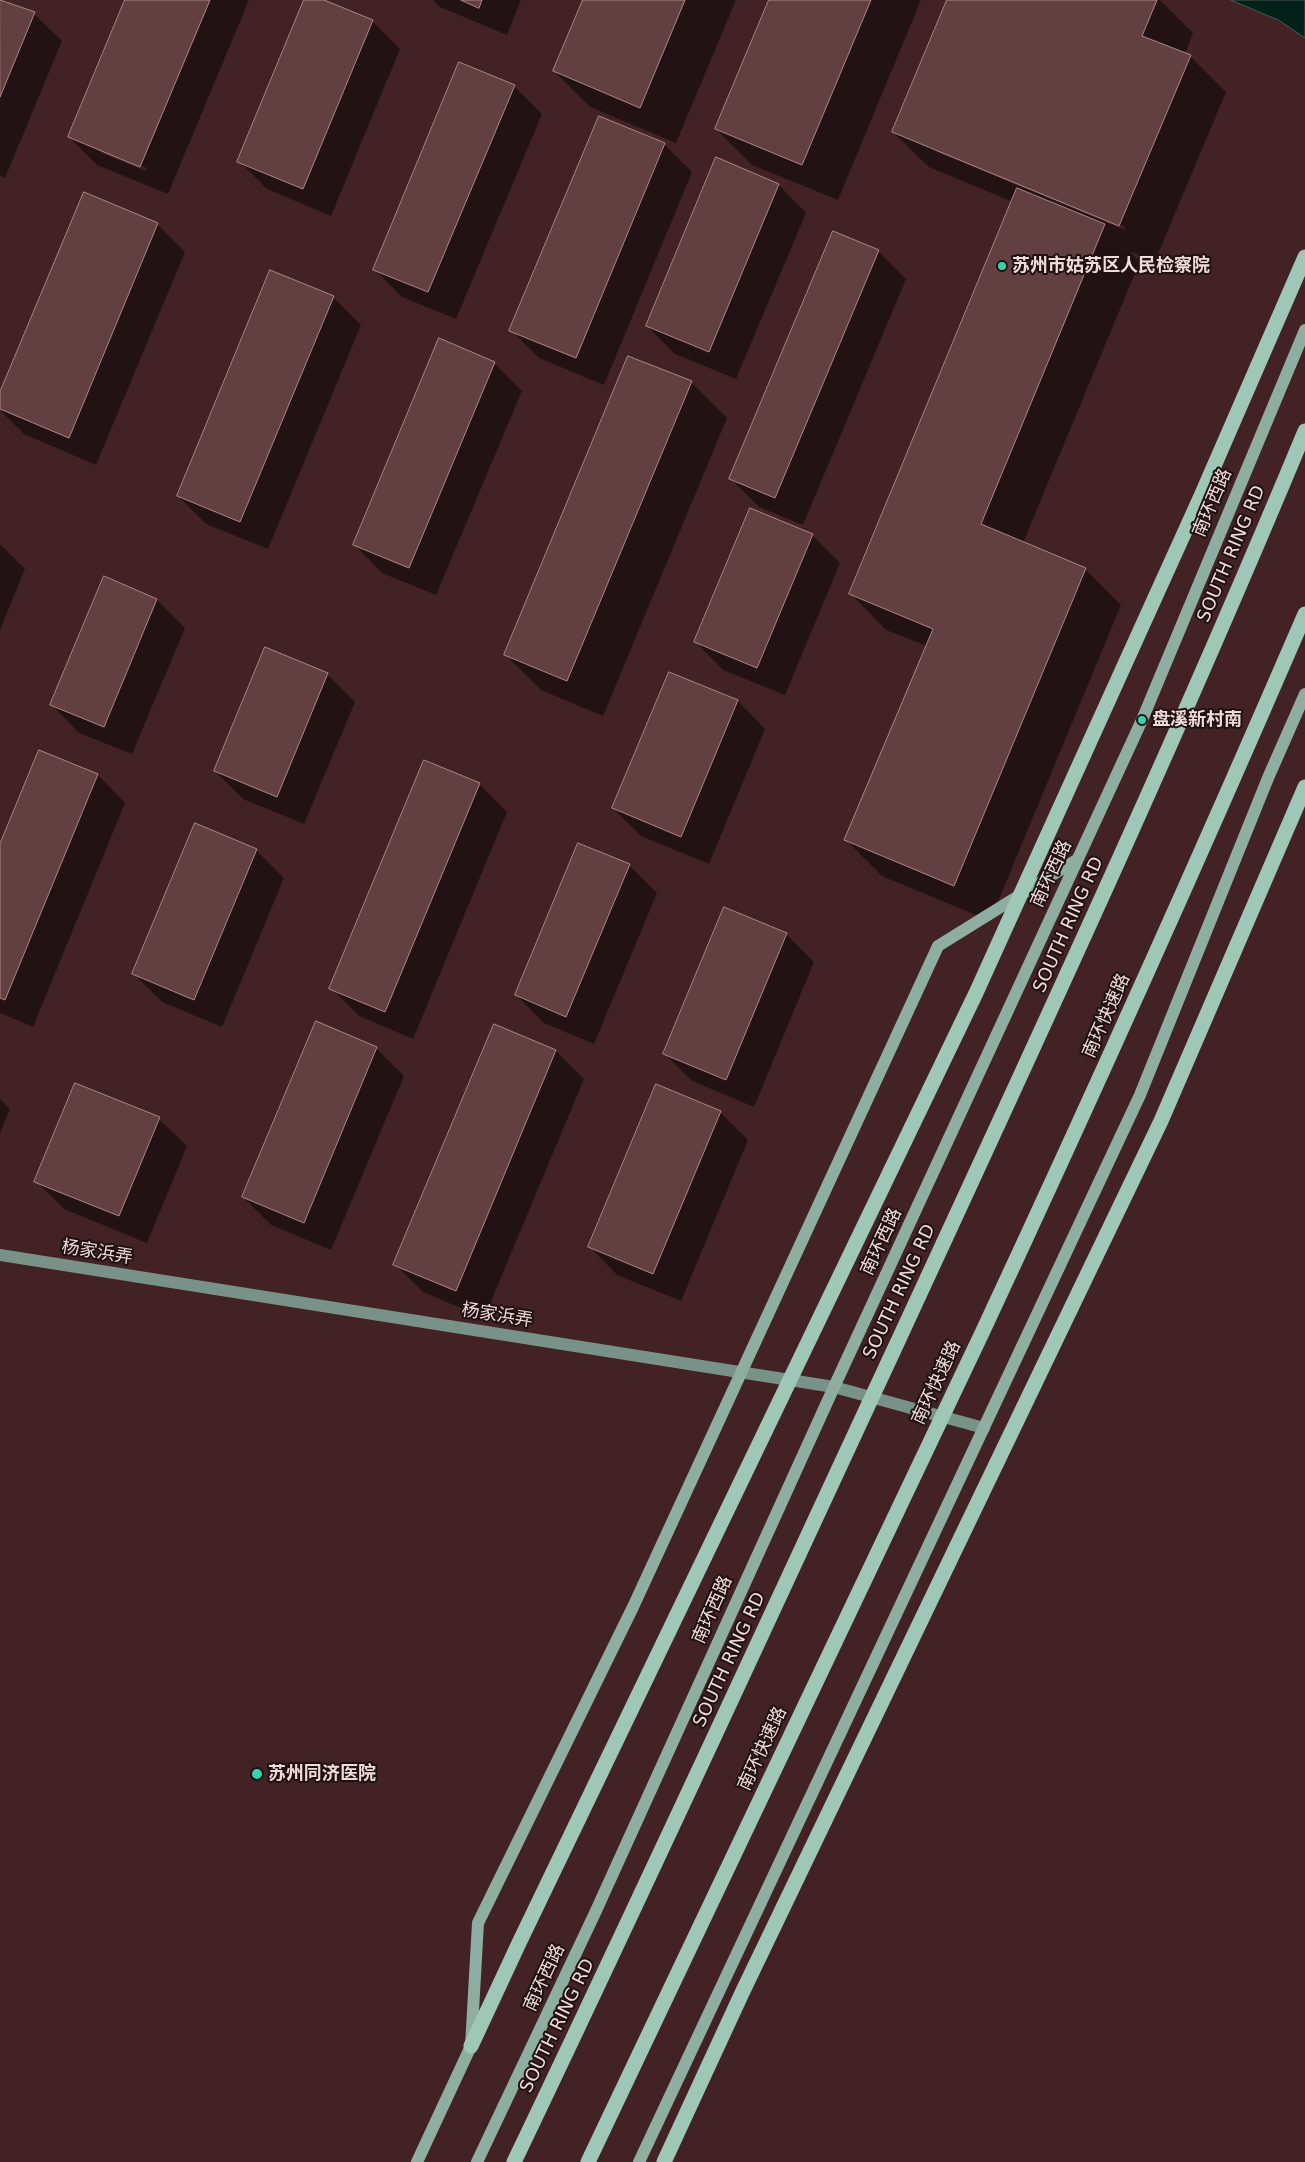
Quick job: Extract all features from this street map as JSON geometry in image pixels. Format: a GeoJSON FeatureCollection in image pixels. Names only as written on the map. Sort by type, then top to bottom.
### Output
{"type":"FeatureCollection","features":[{"type":"Feature","properties":{"kind":"highway"},"geometry":{"type":"LineString","coordinates":[[471,2046],[976,994],[1201,496],[1305,257]]}},
{"type":"Feature","properties":{"kind":"highway","name":"SOUTH RING RD"},"geometry":{"type":"LineString","coordinates":[[514,2162],[616,1950],[1048,1018],[1174,734],[1305,431]]}},
{"type":"Feature","properties":{"kind":"highway","name":"南环快速路"},"geometry":{"type":"LineString","coordinates":[[588,2162],[982,1332],[1121,1030],[1239,767],[1305,614]]}},
{"type":"Feature","properties":{"kind":"highway"},"geometry":{"type":"LineString","coordinates":[[664,2162],[742,1993],[1161,1121],[1305,787]]}},
{"type":"Feature","properties":{"kind":"main road","name":"南环西路"},"geometry":{"type":"LineString","coordinates":[[477,2162],[595,1913],[834,1387],[1142,720],[1305,330]]}},
{"type":"Feature","properties":{"kind":"main road"},"geometry":{"type":"LineString","coordinates":[[639,2162],[1140,1095],[1305,694]]}},
{"type":"Feature","properties":{"kind":"main road"},"geometry":{"type":"LineString","coordinates":[[417,2162],[471,2046],[478,1923],[633,1607],[938,946],[1078,859]]}},
{"type":"Feature","properties":{"kind":"street","name":"杨家浜弄"},"geometry":{"type":"LineString","coordinates":[[0,1256],[834,1387],[984,1428]]}},
{"type":"Feature","properties":{"kind":"shaded area"},"geometry":{"type":"Polygon","coordinates":[[[1231,0],[1305,0],[1305,38],[1280,21],[1231,0]]]}},
{"type":"Feature","properties":{"kind":"building"},"geometry":{"type":"Polygon","coordinates":[[[0,0],[35,12],[0,97],[0,0]]]}},
{"type":"Feature","properties":{"kind":"building"},"geometry":{"type":"Polygon","coordinates":[[[125,0],[210,0],[140,167],[68,137],[125,0]]]}},
{"type":"Feature","properties":{"kind":"building"},"geometry":{"type":"Polygon","coordinates":[[[304,0],[324,0],[373,20],[303,189],[237,162],[304,0]]]}},
{"type":"Feature","properties":{"kind":"building"},"geometry":{"type":"Polygon","coordinates":[[[461,0],[482,0],[479,8],[461,0]]]}},
{"type":"Feature","properties":{"kind":"building"},"geometry":{"type":"Polygon","coordinates":[[[583,0],[685,0],[640,108],[553,71],[583,0]]]}},
{"type":"Feature","properties":{"kind":"building"},"geometry":{"type":"Polygon","coordinates":[[[769,0],[871,0],[802,165],[715,129],[769,0]]]}},
{"type":"Feature","properties":{"kind":"building"},"geometry":{"type":"Polygon","coordinates":[[[947,0],[1157,0],[1142,36],[1191,55],[1119,226],[892,132],[947,0]]]}},
{"type":"Feature","properties":{"kind":"building"},"geometry":{"type":"Polygon","coordinates":[[[459,62],[515,85],[428,292],[373,270],[459,62]]]}},
{"type":"Feature","properties":{"kind":"building"},"geometry":{"type":"Polygon","coordinates":[[[599,116],[665,143],[576,358],[509,331],[599,116]]]}},
{"type":"Feature","properties":{"kind":"building"},"geometry":{"type":"Polygon","coordinates":[[[716,157],[779,184],[709,352],[646,326],[716,157]]]}},
{"type":"Feature","properties":{"kind":"building"},"geometry":{"type":"Polygon","coordinates":[[[1017,188],[1105,224],[981,524],[1086,568],[954,886],[844,840],[933,629],[849,594],[1017,188]]]}},
{"type":"Feature","properties":{"kind":"building"},"geometry":{"type":"Polygon","coordinates":[[[84,192],[158,223],[69,438],[0,409],[0,392],[84,192]]]}},
{"type":"Feature","properties":{"kind":"building"},"geometry":{"type":"Polygon","coordinates":[[[833,231],[879,250],[775,498],[729,479],[833,231]]]}},
{"type":"Feature","properties":{"kind":"building"},"geometry":{"type":"Polygon","coordinates":[[[270,270],[334,296],[240,522],[177,496],[270,270]]]}},
{"type":"Feature","properties":{"kind":"building"},"geometry":{"type":"Polygon","coordinates":[[[439,338],[495,362],[409,568],[353,545],[439,338]]]}},
{"type":"Feature","properties":{"kind":"building"},"geometry":{"type":"Polygon","coordinates":[[[628,356],[692,381],[567,681],[504,655],[628,356]]]}},
{"type":"Feature","properties":{"kind":"building"},"geometry":{"type":"Polygon","coordinates":[[[750,508],[813,534],[757,668],[694,642],[750,508]]]}},
{"type":"Feature","properties":{"kind":"building"},"geometry":{"type":"Polygon","coordinates":[[[104,576],[157,599],[104,727],[50,705],[104,576]]]}},
{"type":"Feature","properties":{"kind":"building"},"geometry":{"type":"Polygon","coordinates":[[[265,647],[328,673],[277,797],[214,771],[265,647]]]}},
{"type":"Feature","properties":{"kind":"building"},"geometry":{"type":"Polygon","coordinates":[[[669,672],[738,700],[681,837],[612,808],[669,672]]]}},
{"type":"Feature","properties":{"kind":"building"},"geometry":{"type":"Polygon","coordinates":[[[39,750],[98,774],[5,1000],[0,998],[0,844],[39,750]]]}},
{"type":"Feature","properties":{"kind":"building"},"geometry":{"type":"Polygon","coordinates":[[[424,760],[480,783],[385,1012],[329,989],[424,760]]]}},
{"type":"Feature","properties":{"kind":"building"},"geometry":{"type":"Polygon","coordinates":[[[195,823],[257,849],[194,1000],[132,974],[195,823]]]}},
{"type":"Feature","properties":{"kind":"building"},"geometry":{"type":"Polygon","coordinates":[[[578,843],[630,864],[566,1017],[515,995],[578,843]]]}},
{"type":"Feature","properties":{"kind":"building"},"geometry":{"type":"Polygon","coordinates":[[[724,907],[787,933],[726,1080],[663,1054],[724,907]]]}},
{"type":"Feature","properties":{"kind":"building"},"geometry":{"type":"Polygon","coordinates":[[[316,1021],[377,1047],[304,1223],[242,1197],[316,1021]]]}},
{"type":"Feature","properties":{"kind":"building"},"geometry":{"type":"Polygon","coordinates":[[[494,1024],[556,1050],[456,1291],[393,1265],[494,1024]]]}},
{"type":"Feature","properties":{"kind":"building"},"geometry":{"type":"Polygon","coordinates":[[[75,1083],[160,1117],[119,1216],[34,1182],[75,1083]]]}},
{"type":"Feature","properties":{"kind":"building"},"geometry":{"type":"Polygon","coordinates":[[[656,1084],[721,1111],[653,1274],[588,1247],[656,1084]]]}},
{"type":"Feature","properties":{"kind":"place","name":"苏州市姑苏区人民检察院"},"geometry":{"type":"Point","coordinates":[1002,266]}},
{"type":"Feature","properties":{"kind":"place","name":"盘溪新村南"},"geometry":{"type":"Point","coordinates":[1142,720]}},
{"type":"Feature","properties":{"kind":"place","name":"苏州同济医院"},"geometry":{"type":"Point","coordinates":[257,1774]}}]}
